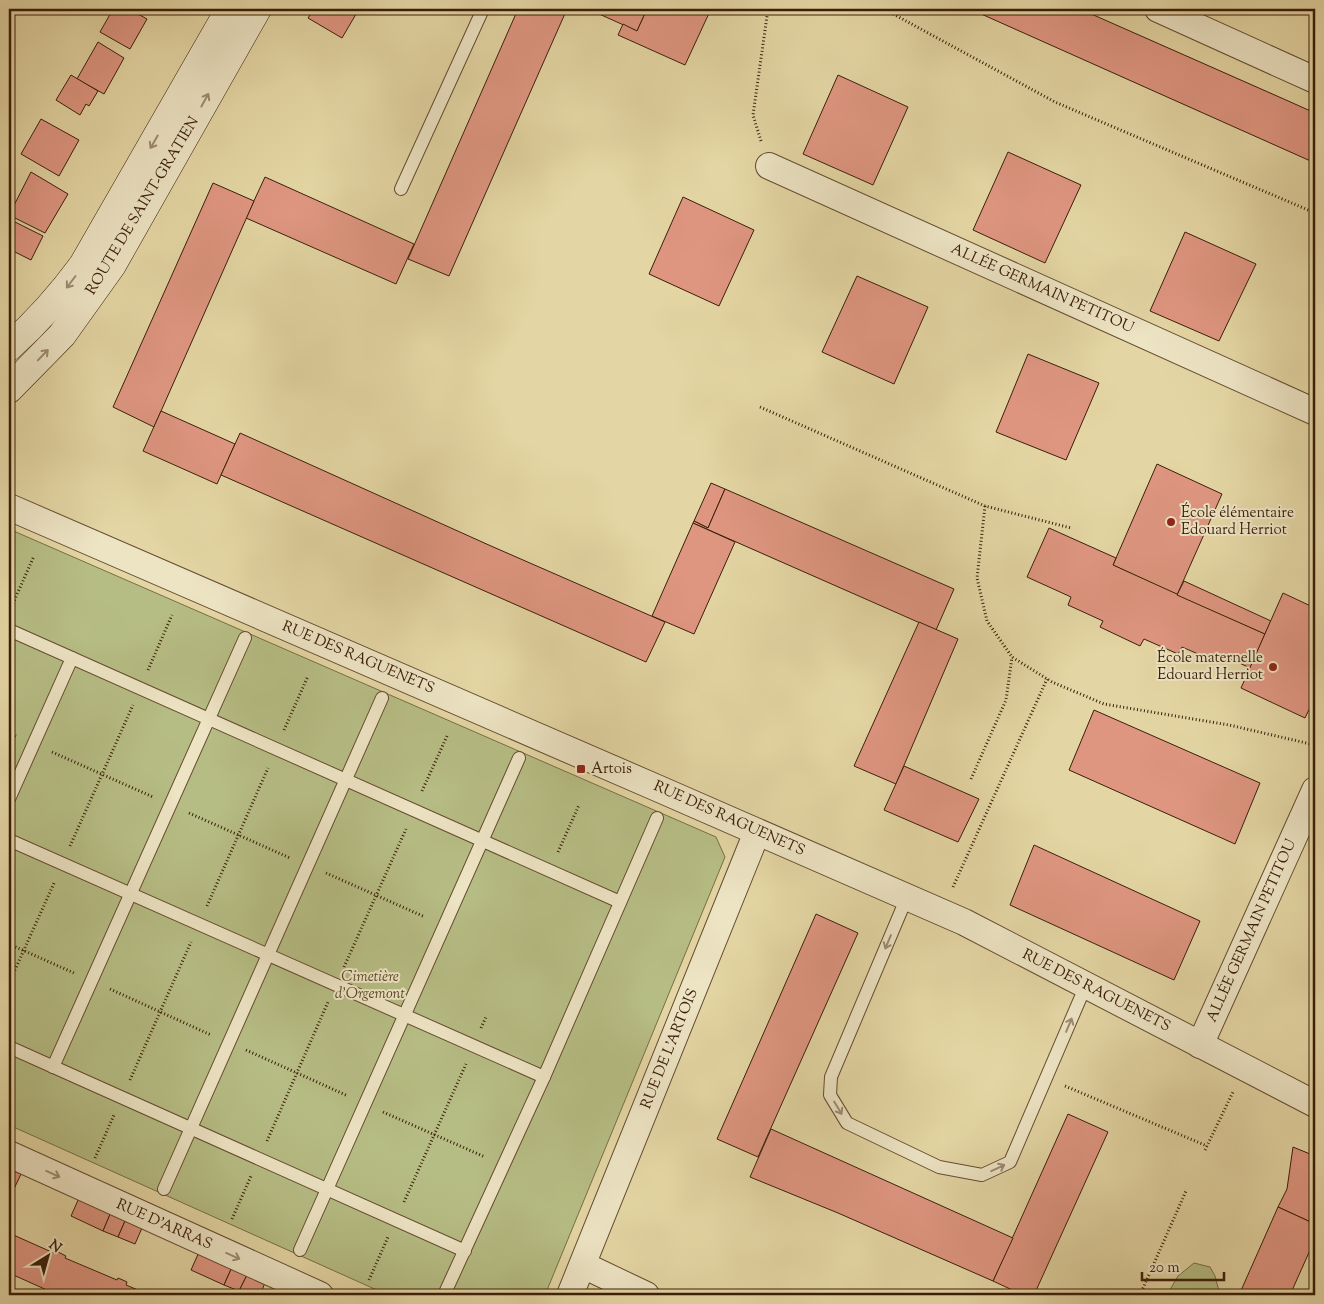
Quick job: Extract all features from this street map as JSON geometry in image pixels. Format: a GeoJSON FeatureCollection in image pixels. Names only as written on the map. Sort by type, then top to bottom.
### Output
{"type":"FeatureCollection","features":[{"type":"Feature","properties":{"kind":"main road","name":"ROUTE DE SAINT-GRATIEN"},"geometry":{"type":"LineString","coordinates":[[9,347],[51,306],[83,265],[230,9]]}},
{"type":"Feature","properties":{"kind":"main road","name":"ROUTE DE SAINT-GRATIEN"},"geometry":{"type":"LineString","coordinates":[[9,389],[62,336],[112,265],[257,9]]}},
{"type":"Feature","properties":{"kind":"street"},"geometry":{"type":"LineString","coordinates":[[1158,9],[1315,80]]}},
{"type":"Feature","properties":{"kind":"street","name":"ALLÉE GERMAIN PETITOU"},"geometry":{"type":"LineString","coordinates":[[769,166],[1315,412]]}},
{"type":"Feature","properties":{"kind":"street","name":"RUE DES RAGUENETS"},"geometry":{"type":"LineString","coordinates":[[13,507],[964,922],[1315,1104]]}},
{"type":"Feature","properties":{"kind":"street","name":"ALLÉE GERMAIN PETITOU"},"geometry":{"type":"LineString","coordinates":[[1200,1045],[1315,790]]}},
{"type":"Feature","properties":{"kind":"street","name":"RUE DE L'ARTOIS"},"geometry":{"type":"LineString","coordinates":[[583,1265],[757,832]]}},
{"type":"Feature","properties":{"kind":"street","name":"RUE D'ARRAS"},"geometry":{"type":"LineString","coordinates":[[9,1154],[320,1295]]}},
{"type":"Feature","properties":{"kind":"street"},"geometry":{"type":"LineString","coordinates":[[570,1295],[583,1265],[646,1295]]}},
{"type":"Feature","properties":{"kind":"lane"},"geometry":{"type":"LineString","coordinates":[[401,189],[483,9]]}},
{"type":"Feature","properties":{"kind":"lane"},"geometry":{"type":"LineString","coordinates":[[9,630],[620,902]]}},
{"type":"Feature","properties":{"kind":"lane"},"geometry":{"type":"LineString","coordinates":[[53,1067],[245,638]]}},
{"type":"Feature","properties":{"kind":"lane"},"geometry":{"type":"LineString","coordinates":[[9,799],[72,658]]}},
{"type":"Feature","properties":{"kind":"lane"},"geometry":{"type":"LineString","coordinates":[[164,1189],[382,698]]}},
{"type":"Feature","properties":{"kind":"lane"},"geometry":{"type":"LineString","coordinates":[[300,1250],[519,758]]}},
{"type":"Feature","properties":{"kind":"lane"},"geometry":{"type":"LineString","coordinates":[[444,1295],[544,1078],[658,818]]}},
{"type":"Feature","properties":{"kind":"lane"},"geometry":{"type":"LineString","coordinates":[[9,840],[544,1078]]}},
{"type":"Feature","properties":{"kind":"lane"},"geometry":{"type":"LineString","coordinates":[[907,897],[831,1077],[830,1095],[847,1123],[939,1168],[982,1175],[1010,1162],[1086,986]]}},
{"type":"Feature","properties":{"kind":"lane"},"geometry":{"type":"LineString","coordinates":[[9,1047],[465,1251]]}},
{"type":"Feature","properties":{"kind":"path"},"geometry":{"type":"LineString","coordinates":[[768,9],[753,115],[769,166]]}},
{"type":"Feature","properties":{"kind":"path"},"geometry":{"type":"LineString","coordinates":[[884,9],[1055,102],[1315,213]]}},
{"type":"Feature","properties":{"kind":"path"},"geometry":{"type":"LineString","coordinates":[[760,407],[985,506],[1071,528]]}},
{"type":"Feature","properties":{"kind":"path"},"geometry":{"type":"LineString","coordinates":[[985,506],[977,578],[986,621],[1012,657],[1047,679],[1104,704],[1229,725],[1315,745]]}},
{"type":"Feature","properties":{"kind":"path"},"geometry":{"type":"LineString","coordinates":[[9,613],[34,556]]}},
{"type":"Feature","properties":{"kind":"path"},"geometry":{"type":"LineString","coordinates":[[9,983],[172,615]]}},
{"type":"Feature","properties":{"kind":"path"},"geometry":{"type":"LineString","coordinates":[[971,779],[1006,700],[1012,657]]}},
{"type":"Feature","properties":{"kind":"path"},"geometry":{"type":"LineString","coordinates":[[941,912],[1047,679]]}},
{"type":"Feature","properties":{"kind":"path"},"geometry":{"type":"LineString","coordinates":[[9,733],[444,926]]}},
{"type":"Feature","properties":{"kind":"path"},"geometry":{"type":"LineString","coordinates":[[550,871],[579,805]]}},
{"type":"Feature","properties":{"kind":"path"},"geometry":{"type":"LineString","coordinates":[[9,944],[504,1165]]}},
{"type":"Feature","properties":{"kind":"path"},"geometry":{"type":"LineString","coordinates":[[369,1280],[486,1017]]}},
{"type":"Feature","properties":{"kind":"path"},"geometry":{"type":"LineString","coordinates":[[1205,1150],[1244,1068]]}},
{"type":"Feature","properties":{"kind":"path"},"geometry":{"type":"LineString","coordinates":[[1046,1078],[1207,1146]]}},
{"type":"Feature","properties":{"kind":"path"},"geometry":{"type":"LineString","coordinates":[[1140,1295],[1186,1191]]}},
{"type":"Feature","properties":{"kind":"green space","name":"Cimetière d'Orgemont"},"geometry":{"type":"Polygon","coordinates":[[[9,529],[716,837],[725,857],[545,1295],[388,1295],[9,1125],[9,529]]]}},
{"type":"Feature","properties":{"kind":"green space"},"geometry":{"type":"Polygon","coordinates":[[[1194,1263],[1210,1267],[1215,1276],[1220,1295],[1167,1295],[1178,1276],[1194,1263]]]}},
{"type":"Feature","properties":{"kind":"building"},"geometry":{"type":"Polygon","coordinates":[[[113,9],[129,9],[147,19],[130,49],[100,32],[113,9]]]}},
{"type":"Feature","properties":{"kind":"building"},"geometry":{"type":"Polygon","coordinates":[[[314,9],[359,9],[342,38],[308,18],[314,9]]]}},
{"type":"Feature","properties":{"kind":"building"},"geometry":{"type":"Polygon","coordinates":[[[518,9],[567,9],[449,276],[408,259],[518,9]]]}},
{"type":"Feature","properties":{"kind":"building"},"geometry":{"type":"Polygon","coordinates":[[[588,9],[647,9],[637,31],[588,9]]]}},
{"type":"Feature","properties":{"kind":"building"},"geometry":{"type":"Polygon","coordinates":[[[647,9],[711,9],[685,65],[618,35],[623,24],[637,31],[647,9]]]}},
{"type":"Feature","properties":{"kind":"building"},"geometry":{"type":"Polygon","coordinates":[[[970,9],[1080,9],[1286,100],[1315,113],[1315,163],[970,9]]]}},
{"type":"Feature","properties":{"kind":"building"},"geometry":{"type":"Polygon","coordinates":[[[98,42],[124,58],[104,94],[77,79],[98,42]]]}},
{"type":"Feature","properties":{"kind":"building"},"geometry":{"type":"Polygon","coordinates":[[[71,75],[98,91],[89,106],[86,104],[80,115],[56,100],[71,75]]]}},
{"type":"Feature","properties":{"kind":"building"},"geometry":{"type":"Polygon","coordinates":[[[838,75],[908,107],[873,185],[803,154],[838,75]]]}},
{"type":"Feature","properties":{"kind":"building"},"geometry":{"type":"Polygon","coordinates":[[[41,119],[79,140],[59,176],[21,154],[41,119]]]}},
{"type":"Feature","properties":{"kind":"building"},"geometry":{"type":"Polygon","coordinates":[[[1008,152],[1081,185],[1045,263],[973,230],[1008,152]]]}},
{"type":"Feature","properties":{"kind":"building"},"geometry":{"type":"Polygon","coordinates":[[[31,172],[68,194],[45,233],[9,215],[31,172]]]}},
{"type":"Feature","properties":{"kind":"building"},"geometry":{"type":"Polygon","coordinates":[[[265,177],[414,244],[396,284],[246,218],[265,177]]]}},
{"type":"Feature","properties":{"kind":"building"},"geometry":{"type":"Polygon","coordinates":[[[213,183],[254,201],[154,427],[113,407],[213,183]]]}},
{"type":"Feature","properties":{"kind":"building"},"geometry":{"type":"Polygon","coordinates":[[[683,197],[754,230],[719,306],[649,274],[683,197]]]}},
{"type":"Feature","properties":{"kind":"building"},"geometry":{"type":"Polygon","coordinates":[[[9,219],[43,236],[31,260],[9,249],[9,219]]]}},
{"type":"Feature","properties":{"kind":"building"},"geometry":{"type":"Polygon","coordinates":[[[1185,232],[1256,264],[1219,341],[1150,311],[1185,232]]]}},
{"type":"Feature","properties":{"kind":"building"},"geometry":{"type":"Polygon","coordinates":[[[857,276],[928,307],[894,384],[822,352],[857,276]]]}},
{"type":"Feature","properties":{"kind":"building"},"geometry":{"type":"Polygon","coordinates":[[[1028,354],[1099,383],[1066,460],[996,432],[1028,354]]]}},
{"type":"Feature","properties":{"kind":"building"},"geometry":{"type":"Polygon","coordinates":[[[161,411],[235,444],[217,484],[143,451],[161,411]]]}},
{"type":"Feature","properties":{"kind":"building"},"geometry":{"type":"Polygon","coordinates":[[[240,433],[665,622],[646,662],[221,475],[240,433]]]}},
{"type":"Feature","properties":{"kind":"building"},"geometry":{"type":"Polygon","coordinates":[[[1157,464],[1222,494],[1177,595],[1113,565],[1157,464]]]}},
{"type":"Feature","properties":{"kind":"building"},"geometry":{"type":"Polygon","coordinates":[[[711,483],[725,489],[708,528],[694,521],[711,483]]]}},
{"type":"Feature","properties":{"kind":"building"},"geometry":{"type":"Polygon","coordinates":[[[725,489],[954,589],[936,630],[693,523],[694,521],[708,528],[725,489]]]}},
{"type":"Feature","properties":{"kind":"building"},"geometry":{"type":"Polygon","coordinates":[[[693,523],[735,542],[694,634],[652,616],[693,523]]]}},
{"type":"Feature","properties":{"kind":"building"},"geometry":{"type":"Polygon","coordinates":[[[1049,528],[1116,558],[1113,565],[1265,634],[1250,668],[1216,652],[1212,660],[1182,647],[1178,654],[1144,639],[1140,646],[1100,627],[1103,621],[1068,605],[1071,597],[1027,577],[1049,528]]]}},
{"type":"Feature","properties":{"kind":"building"},"geometry":{"type":"Polygon","coordinates":[[[1184,581],[1271,621],[1265,634],[1177,595],[1184,581]]]}},
{"type":"Feature","properties":{"kind":"building"},"geometry":{"type":"Polygon","coordinates":[[[1283,593],[1315,608],[1315,697],[1305,718],[1241,688],[1283,593]]]}},
{"type":"Feature","properties":{"kind":"building"},"geometry":{"type":"Polygon","coordinates":[[[919,622],[958,639],[896,784],[854,766],[919,622]]]}},
{"type":"Feature","properties":{"kind":"building"},"geometry":{"type":"Polygon","coordinates":[[[1094,710],[1260,783],[1235,844],[1069,770],[1094,710]]]}},
{"type":"Feature","properties":{"kind":"building"},"geometry":{"type":"Polygon","coordinates":[[[904,766],[979,799],[958,842],[884,810],[904,766]]]}},
{"type":"Feature","properties":{"kind":"building"},"geometry":{"type":"Polygon","coordinates":[[[1034,845],[1200,921],[1174,980],[1010,905],[1034,845]]]}},
{"type":"Feature","properties":{"kind":"building"},"geometry":{"type":"Polygon","coordinates":[[[816,914],[858,933],[758,1157],[717,1139],[816,914]]]}},
{"type":"Feature","properties":{"kind":"building"},"geometry":{"type":"Polygon","coordinates":[[[1068,1114],[1108,1132],[1034,1295],[1023,1295],[993,1281],[1068,1114]]]}},
{"type":"Feature","properties":{"kind":"building"},"geometry":{"type":"Polygon","coordinates":[[[771,1129],[1013,1238],[993,1281],[838,1213],[750,1177],[771,1129]]]}},
{"type":"Feature","properties":{"kind":"building"},"geometry":{"type":"Polygon","coordinates":[[[1293,1147],[1315,1156],[1315,1224],[1278,1207],[1287,1189],[1293,1147]]]}},
{"type":"Feature","properties":{"kind":"building"},"geometry":{"type":"Polygon","coordinates":[[[9,1169],[21,1174],[13,1191],[9,1190],[9,1169]]]}},
{"type":"Feature","properties":{"kind":"building"},"geometry":{"type":"Polygon","coordinates":[[[79,1198],[111,1212],[103,1231],[71,1216],[79,1198]]]}},
{"type":"Feature","properties":{"kind":"building"},"geometry":{"type":"Polygon","coordinates":[[[1278,1207],[1315,1224],[1315,1239],[1290,1295],[1239,1295],[1278,1207]]]}},
{"type":"Feature","properties":{"kind":"building"},"geometry":{"type":"Polygon","coordinates":[[[111,1212],[131,1223],[125,1221],[118,1237],[103,1231],[111,1212]]]}},
{"type":"Feature","properties":{"kind":"building"},"geometry":{"type":"Polygon","coordinates":[[[125,1221],[142,1228],[135,1244],[118,1237],[125,1221]]]}},
{"type":"Feature","properties":{"kind":"building"},"geometry":{"type":"Polygon","coordinates":[[[9,1233],[56,1254],[56,1251],[66,1256],[65,1258],[117,1280],[118,1278],[125,1281],[127,1282],[126,1285],[150,1295],[58,1295],[9,1273],[9,1233]]]}},
{"type":"Feature","properties":{"kind":"building"},"geometry":{"type":"Polygon","coordinates":[[[199,1252],[232,1267],[224,1285],[191,1270],[199,1252]]]}},
{"type":"Feature","properties":{"kind":"building"},"geometry":{"type":"Polygon","coordinates":[[[232,1267],[247,1275],[239,1291],[224,1285],[232,1267]]]}},
{"type":"Feature","properties":{"kind":"building"},"geometry":{"type":"Polygon","coordinates":[[[247,1275],[265,1283],[260,1295],[249,1295],[239,1291],[247,1275]]]}},
{"type":"Feature","properties":{"kind":"place","name":"École élémentaire Edouard Herriot"},"geometry":{"type":"Point","coordinates":[1171,522]}},
{"type":"Feature","properties":{"kind":"place","name":"École maternelle Edouard Herriot"},"geometry":{"type":"Point","coordinates":[1273,667]}},
{"type":"Feature","properties":{"kind":"place","name":"Artois"},"geometry":{"type":"Point","coordinates":[581,769]}}]}
